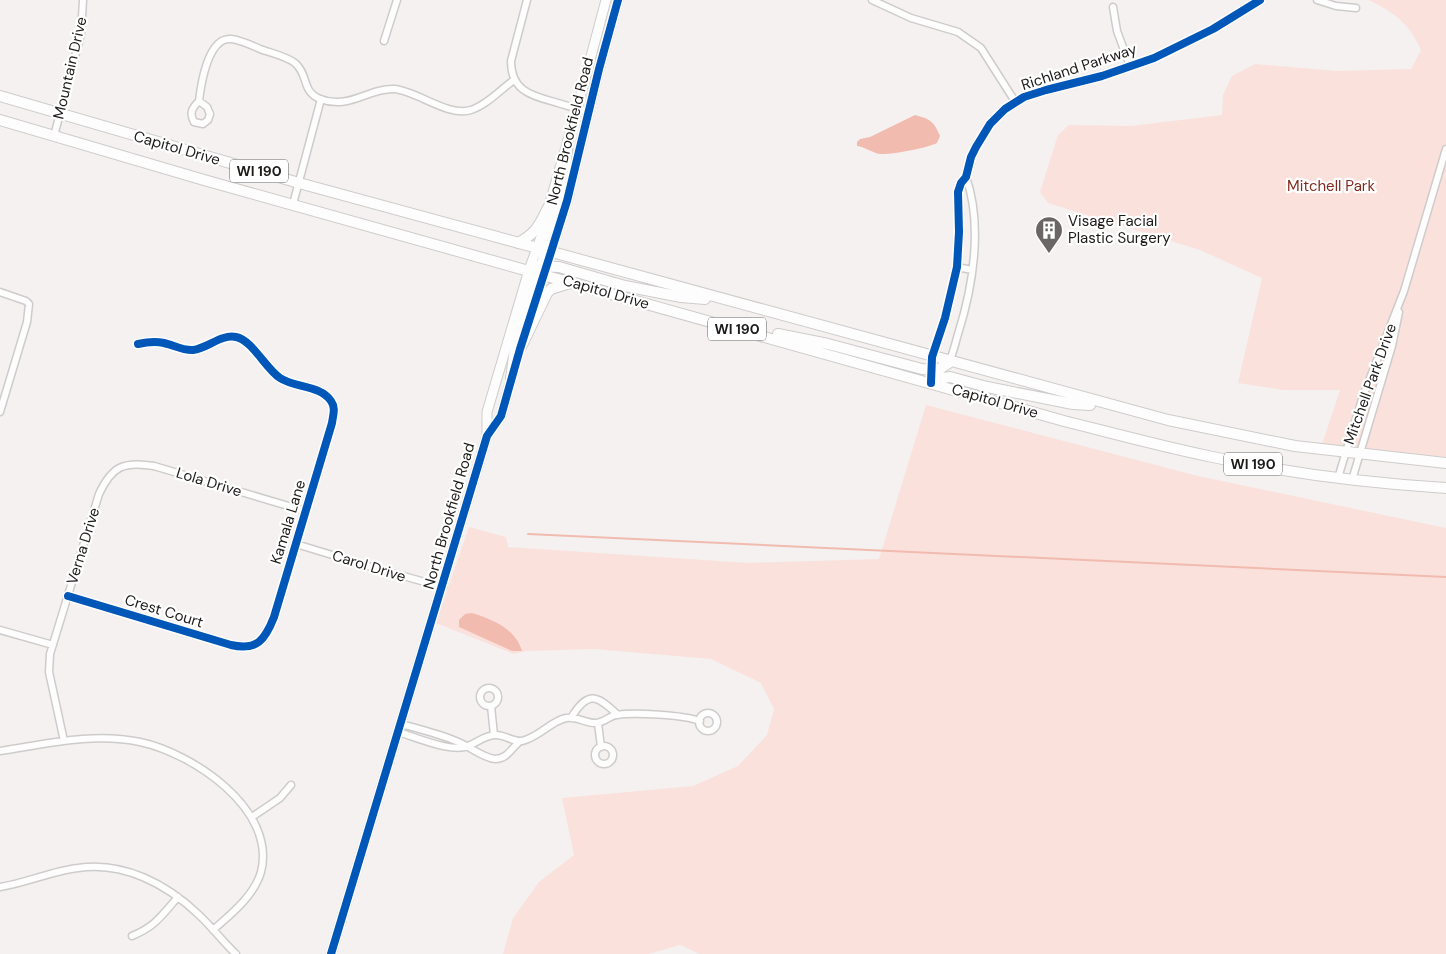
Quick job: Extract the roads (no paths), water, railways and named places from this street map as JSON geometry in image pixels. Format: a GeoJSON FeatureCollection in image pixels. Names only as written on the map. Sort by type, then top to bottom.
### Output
{"type":"FeatureCollection","features":[{"type":"Feature","properties":{"kind":"main road","name":"Capitol Drive"},"geometry":{"type":"LineString","coordinates":[[0,96],[299,183],[932,357]]}},
{"type":"Feature","properties":{"kind":"main road"},"geometry":{"type":"LineString","coordinates":[[0,104],[28,105]]}},
{"type":"Feature","properties":{"kind":"main road","name":"Capitol Drive"},"geometry":{"type":"LineString","coordinates":[[0,120],[352,221],[539,269],[574,282],[722,325],[1064,421],[1183,451],[1233,461],[1352,480],[1446,488]]}},
{"type":"Feature","properties":{"kind":"main road"},"geometry":{"type":"LineString","coordinates":[[511,379],[515,348],[561,194],[568,141]]}},
{"type":"Feature","properties":{"kind":"main road"},"geometry":{"type":"LineString","coordinates":[[518,243],[533,234],[548,206]]}},
{"type":"Feature","properties":{"kind":"main road"},"geometry":{"type":"LineString","coordinates":[[539,269],[560,268],[625,286],[681,297],[734,302]]}},
{"type":"Feature","properties":{"kind":"main road"},"geometry":{"type":"LineString","coordinates":[[521,347],[546,293],[574,282]]}},
{"type":"Feature","properties":{"kind":"main road"},"geometry":{"type":"LineString","coordinates":[[722,325],[805,339],[922,369],[942,368],[950,362]]}},
{"type":"Feature","properties":{"kind":"main road","name":"WI 190"},"geometry":{"type":"LineString","coordinates":[[932,357],[950,362]]}},
{"type":"Feature","properties":{"kind":"main road","name":"Capitol Drive"},"geometry":{"type":"LineString","coordinates":[[950,362],[1119,408],[1258,440],[1359,454],[1446,463]]}},
{"type":"Feature","properties":{"kind":"main road"},"geometry":{"type":"LineString","coordinates":[[931,383],[950,377],[987,387],[1073,404],[1119,408]]}},
{"type":"Feature","properties":{"kind":"street","name":"Mountain Drive"},"geometry":{"type":"LineString","coordinates":[[54,136],[80,34],[83,0]]}},
{"type":"Feature","properties":{"kind":"street"},"geometry":{"type":"LineString","coordinates":[[384,41],[397,0]]}},
{"type":"Feature","properties":{"kind":"street"},"geometry":{"type":"LineString","coordinates":[[527,0],[511,61],[514,80],[522,90],[530,95],[589,112]]}},
{"type":"Feature","properties":{"kind":"street","name":"North Brookfield Road"},"geometry":{"type":"LineString","coordinates":[[545,250],[548,206],[568,141],[606,0]]}},
{"type":"Feature","properties":{"kind":"street","name":"North Brookfield Road"},"geometry":{"type":"LineString","coordinates":[[545,250],[567,201],[618,0]]}},
{"type":"Feature","properties":{"kind":"street"},"geometry":{"type":"LineString","coordinates":[[872,0],[911,18],[958,32],[981,48],[1016,103]]}},
{"type":"Feature","properties":{"kind":"street","name":"Richland Parkway"},"geometry":{"type":"LineString","coordinates":[[931,383],[932,357],[957,267],[959,232],[958,192],[961,183],[966,177],[971,157],[982,135],[997,117],[1016,103],[1036,93],[1102,76],[1185,44],[1260,0]]}},
{"type":"Feature","properties":{"kind":"street"},"geometry":{"type":"LineString","coordinates":[[1317,0],[1336,6],[1356,8]]}},
{"type":"Feature","properties":{"kind":"street"},"geometry":{"type":"LineString","coordinates":[[1113,7],[1117,31],[1130,66]]}},
{"type":"Feature","properties":{"kind":"street"},"geometry":{"type":"LineString","coordinates":[[199,101],[213,48],[218,42],[231,39],[294,62],[302,70],[310,94],[321,99],[339,102],[387,89],[396,89],[446,108],[463,111],[483,104],[514,80]]}},
{"type":"Feature","properties":{"kind":"street"},"geometry":{"type":"LineString","coordinates":[[293,204],[321,99]]}},
{"type":"Feature","properties":{"kind":"street","name":"Mitchell Park Drive"},"geometry":{"type":"LineString","coordinates":[[1352,480],[1392,346],[1404,291],[1446,149]]}},
{"type":"Feature","properties":{"kind":"street","name":"Richland Parkway"},"geometry":{"type":"LineString","coordinates":[[931,383],[950,362],[962,322],[972,270],[975,230],[970,188],[966,177]]}},
{"type":"Feature","properties":{"kind":"street"},"geometry":{"type":"LineString","coordinates":[[957,267],[972,270]]}},
{"type":"Feature","properties":{"kind":"street","name":"North Brookfield Road"},"geometry":{"type":"LineString","coordinates":[[332,954],[487,436],[500,416],[521,347],[539,269]]}},
{"type":"Feature","properties":{"kind":"street","name":"North Brookfield Road"},"geometry":{"type":"LineString","coordinates":[[487,436],[486,412],[539,269]]}},
{"type":"Feature","properties":{"kind":"street","name":"Mitchell Park Drive"},"geometry":{"type":"LineString","coordinates":[[1338,478],[1363,396],[1404,291]]}},
{"type":"Feature","properties":{"kind":"street"},"geometry":{"type":"LineString","coordinates":[[0,292],[30,304],[27,322],[0,412]]}},
{"type":"Feature","properties":{"kind":"street","name":"Kamala Lane"},"geometry":{"type":"LineString","coordinates":[[138,344],[154,342],[191,351],[203,348],[226,337],[242,338],[274,374],[282,380],[319,392],[331,400],[335,408],[296,544],[268,632],[260,642],[253,646]]}},
{"type":"Feature","properties":{"kind":"street","name":"Lola Drive"},"geometry":{"type":"LineString","coordinates":[[113,471],[125,464],[139,463],[154,466],[305,511]]}},
{"type":"Feature","properties":{"kind":"street","name":"Verna Drive"},"geometry":{"type":"LineString","coordinates":[[64,741],[49,672],[50,654],[99,494],[113,471]]}},
{"type":"Feature","properties":{"kind":"street","name":"Carol Drive"},"geometry":{"type":"LineString","coordinates":[[296,544],[378,569],[443,586]]}},
{"type":"Feature","properties":{"kind":"street","name":"Crest Court"},"geometry":{"type":"LineString","coordinates":[[68,596],[231,645],[241,647],[253,646]]}},
{"type":"Feature","properties":{"kind":"street"},"geometry":{"type":"LineString","coordinates":[[0,630],[53,645]]}},
{"type":"Feature","properties":{"kind":"street"},"geometry":{"type":"LineString","coordinates":[[571,718],[577,708],[590,698],[604,701],[618,715]]}},
{"type":"Feature","properties":{"kind":"street"},"geometry":{"type":"LineString","coordinates":[[491,706],[494,735]]}},
{"type":"Feature","properties":{"kind":"street"},"geometry":{"type":"LineString","coordinates":[[399,728],[456,741],[489,758],[501,758],[509,754],[519,742],[532,738],[561,720],[571,718],[598,723],[618,715],[653,715],[700,721]]}},
{"type":"Feature","properties":{"kind":"street"},"geometry":{"type":"LineString","coordinates":[[598,723],[601,747]]}},
{"type":"Feature","properties":{"kind":"street"},"geometry":{"type":"LineString","coordinates":[[468,747],[480,739],[494,735],[504,736],[519,742]]}},
{"type":"Feature","properties":{"kind":"street"},"geometry":{"type":"LineString","coordinates":[[0,751],[64,741],[107,738],[123,739],[154,745],[172,752],[205,771],[243,805],[252,817],[262,844],[261,871],[256,884],[247,897],[213,930]]}},
{"type":"Feature","properties":{"kind":"street"},"geometry":{"type":"LineString","coordinates":[[252,817],[280,798],[291,785]]}},
{"type":"Feature","properties":{"kind":"street"},"geometry":{"type":"LineString","coordinates":[[0,887],[15,885],[77,868],[97,866],[134,873],[153,881],[178,897],[198,914],[236,954]]}},
{"type":"Feature","properties":{"kind":"street"},"geometry":{"type":"LineString","coordinates":[[132,936],[147,930],[157,922],[178,897]]}},
{"type":"Feature","properties":{"kind":"waterway"},"geometry":{"type":"LineString","coordinates":[[528,534],[1446,577]]}},
{"type":"Feature","properties":{"kind":"place","name":"Visage Facial Plastic Surgery"},"geometry":{"type":"Point","coordinates":[1049,254]}},
{"type":"Feature","properties":{"kind":"park label","name":"Mitchell Park"},"geometry":{"type":"Point","coordinates":[1331,186]}}]}
